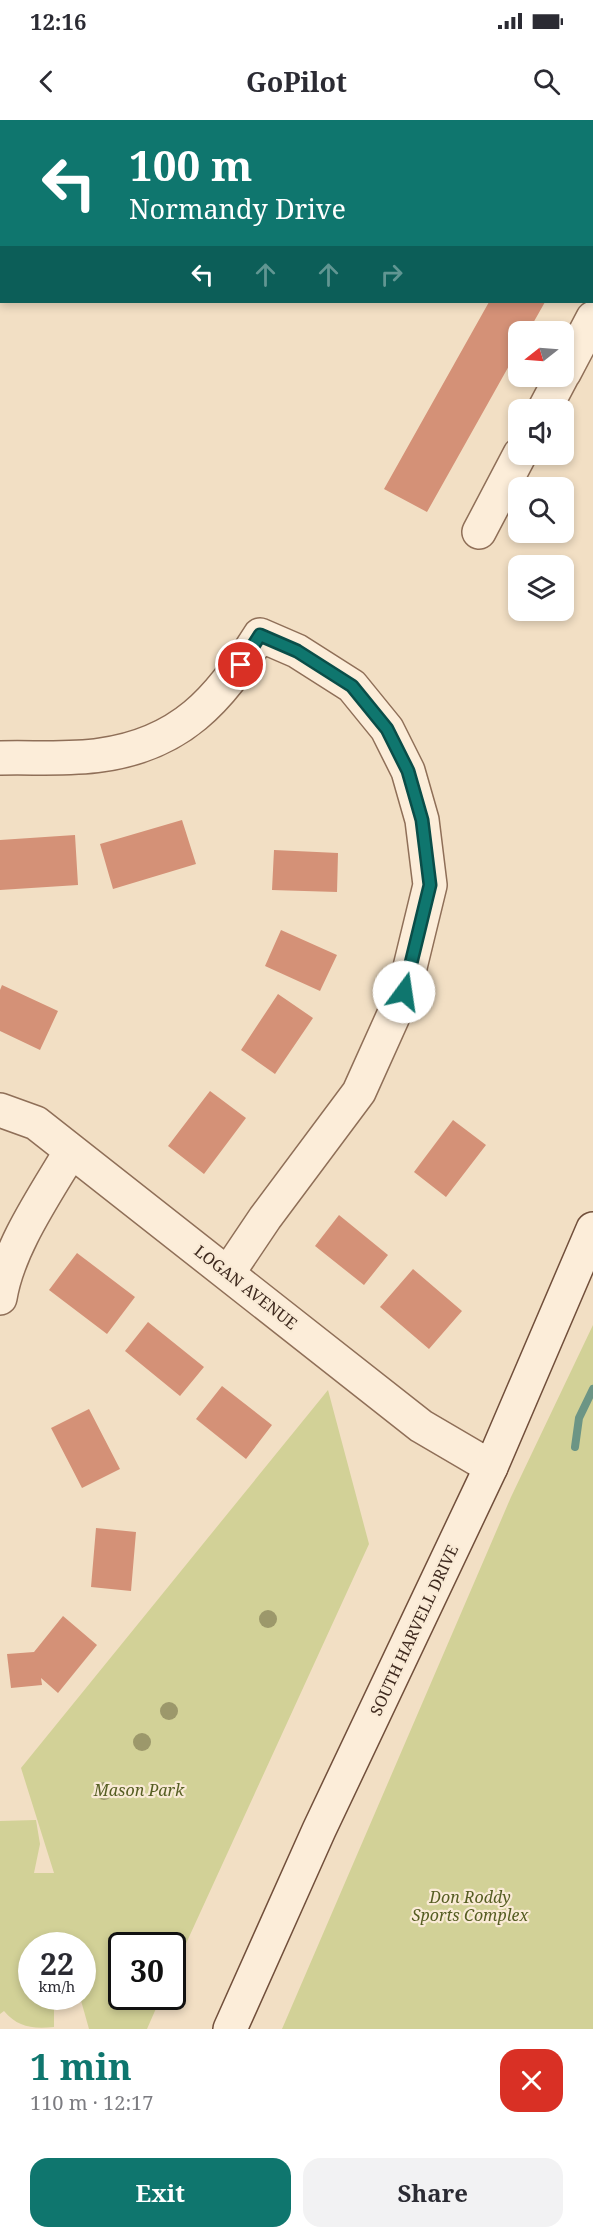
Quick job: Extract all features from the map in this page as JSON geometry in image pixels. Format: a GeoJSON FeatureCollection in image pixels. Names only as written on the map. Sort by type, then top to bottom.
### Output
{"type":"FeatureCollection","features":[{"type":"Feature","properties":{"kind":"street"},"geometry":{"type":"LineString","coordinates":[[574,354],[593,318]]}},
{"type":"Feature","properties":{"kind":"street"},"geometry":{"type":"LineString","coordinates":[[479,532],[514,465]]}},
{"type":"Feature","properties":{"kind":"street"},"geometry":{"type":"LineString","coordinates":[[0,758],[101,755],[150,743],[195,718],[232,680],[260,635],[297,651],[352,686],[387,729],[408,771],[422,820],[430,885],[404,992],[359,1092],[228,1273]]}},
{"type":"Feature","properties":{"kind":"street","name":"LOGAN AVENUE"},"geometry":{"type":"LineString","coordinates":[[0,1110],[36,1123],[421,1426],[491,1467]]}},
{"type":"Feature","properties":{"kind":"street"},"geometry":{"type":"LineString","coordinates":[[0,1298],[2,1285],[30,1220],[72,1151]]}},
{"type":"Feature","properties":{"kind":"street","name":"SOUTH HARVELL DRIVE"},"geometry":{"type":"LineString","coordinates":[[230,2029],[319,1830],[491,1467],[593,1229]]}},
{"type":"Feature","properties":{"kind":"green space","name":"Don Roddy Sports Complex"},"geometry":{"type":"Polygon","coordinates":[[[593,1325],[593,2029],[282,2029],[511,1497],[593,1325]]]}},
{"type":"Feature","properties":{"kind":"green space","name":"Mason Park"},"geometry":{"type":"Polygon","coordinates":[[[328,1390],[369,1544],[186,1944],[186,1932],[108,1932],[108,2010],[155,2010],[147,2029],[89,2029],[84,2010],[96,2010],[96,1932],[18,1932],[18,2010],[54,2010],[54,2027],[26,2026],[14,2021],[4,2011],[0,2014],[0,1821],[36,1820],[40,1844],[34,1873],[54,1873],[21,1768],[328,1390]]]}},
{"type":"Feature","properties":{"kind":"building"},"geometry":{"type":"Polygon","coordinates":[[[488,303],[544,303],[534,321],[508,321],[508,368],[427,512],[384,489],[488,303]]]}},
{"type":"Feature","properties":{"kind":"building"},"geometry":{"type":"Polygon","coordinates":[[[182,820],[196,864],[113,889],[100,844],[182,820]]]}},
{"type":"Feature","properties":{"kind":"building"},"geometry":{"type":"Polygon","coordinates":[[[75,835],[78,885],[0,890],[0,840],[75,835]]]}},
{"type":"Feature","properties":{"kind":"building"},"geometry":{"type":"Polygon","coordinates":[[[274,850],[338,853],[337,892],[272,890],[274,850]]]}},
{"type":"Feature","properties":{"kind":"building"},"geometry":{"type":"Polygon","coordinates":[[[281,930],[337,955],[320,991],[265,966],[281,930]]]}},
{"type":"Feature","properties":{"kind":"building"},"geometry":{"type":"Polygon","coordinates":[[[2,985],[58,1011],[40,1050],[0,1031],[2,985]]]}},
{"type":"Feature","properties":{"kind":"building"},"geometry":{"type":"Polygon","coordinates":[[[278,994],[313,1018],[275,1074],[241,1050],[278,994]]]}},
{"type":"Feature","properties":{"kind":"building"},"geometry":{"type":"Polygon","coordinates":[[[210,1091],[246,1118],[204,1174],[168,1146],[210,1091]]]}},
{"type":"Feature","properties":{"kind":"building"},"geometry":{"type":"Polygon","coordinates":[[[453,1120],[486,1145],[446,1197],[414,1172],[453,1120]]]}},
{"type":"Feature","properties":{"kind":"building"},"geometry":{"type":"Polygon","coordinates":[[[339,1215],[388,1255],[364,1285],[315,1246],[339,1215]]]}},
{"type":"Feature","properties":{"kind":"building"},"geometry":{"type":"Polygon","coordinates":[[[77,1253],[135,1297],[107,1334],[49,1290],[77,1253]]]}},
{"type":"Feature","properties":{"kind":"building"},"geometry":{"type":"Polygon","coordinates":[[[413,1269],[462,1311],[429,1349],[380,1307],[413,1269]]]}},
{"type":"Feature","properties":{"kind":"building"},"geometry":{"type":"Polygon","coordinates":[[[148,1322],[204,1367],[180,1396],[125,1351],[148,1322]]]}},
{"type":"Feature","properties":{"kind":"building"},"geometry":{"type":"Polygon","coordinates":[[[222,1386],[272,1425],[246,1459],[196,1419],[222,1386]]]}},
{"type":"Feature","properties":{"kind":"building"},"geometry":{"type":"Polygon","coordinates":[[[89,1409],[120,1469],[82,1488],[51,1428],[89,1409]]]}},
{"type":"Feature","properties":{"kind":"building"},"geometry":{"type":"Polygon","coordinates":[[[96,1528],[136,1532],[131,1591],[91,1587],[96,1528]]]}},
{"type":"Feature","properties":{"kind":"building"},"geometry":{"type":"Polygon","coordinates":[[[63,1616],[97,1645],[58,1693],[41,1678],[42,1685],[11,1688],[7,1654],[34,1652],[63,1616]]]}},
{"type":"Feature","properties":{"kind":"waterway"},"geometry":{"type":"LineString","coordinates":[[575,1447],[579,1418],[593,1389]]}},
{"type":"Feature","properties":{"kind":"route"},"geometry":{"type":"LineString","coordinates":[[241,665],[260,635],[297,651],[352,686],[387,729],[408,771],[422,820],[430,885],[404,992]]}}]}
